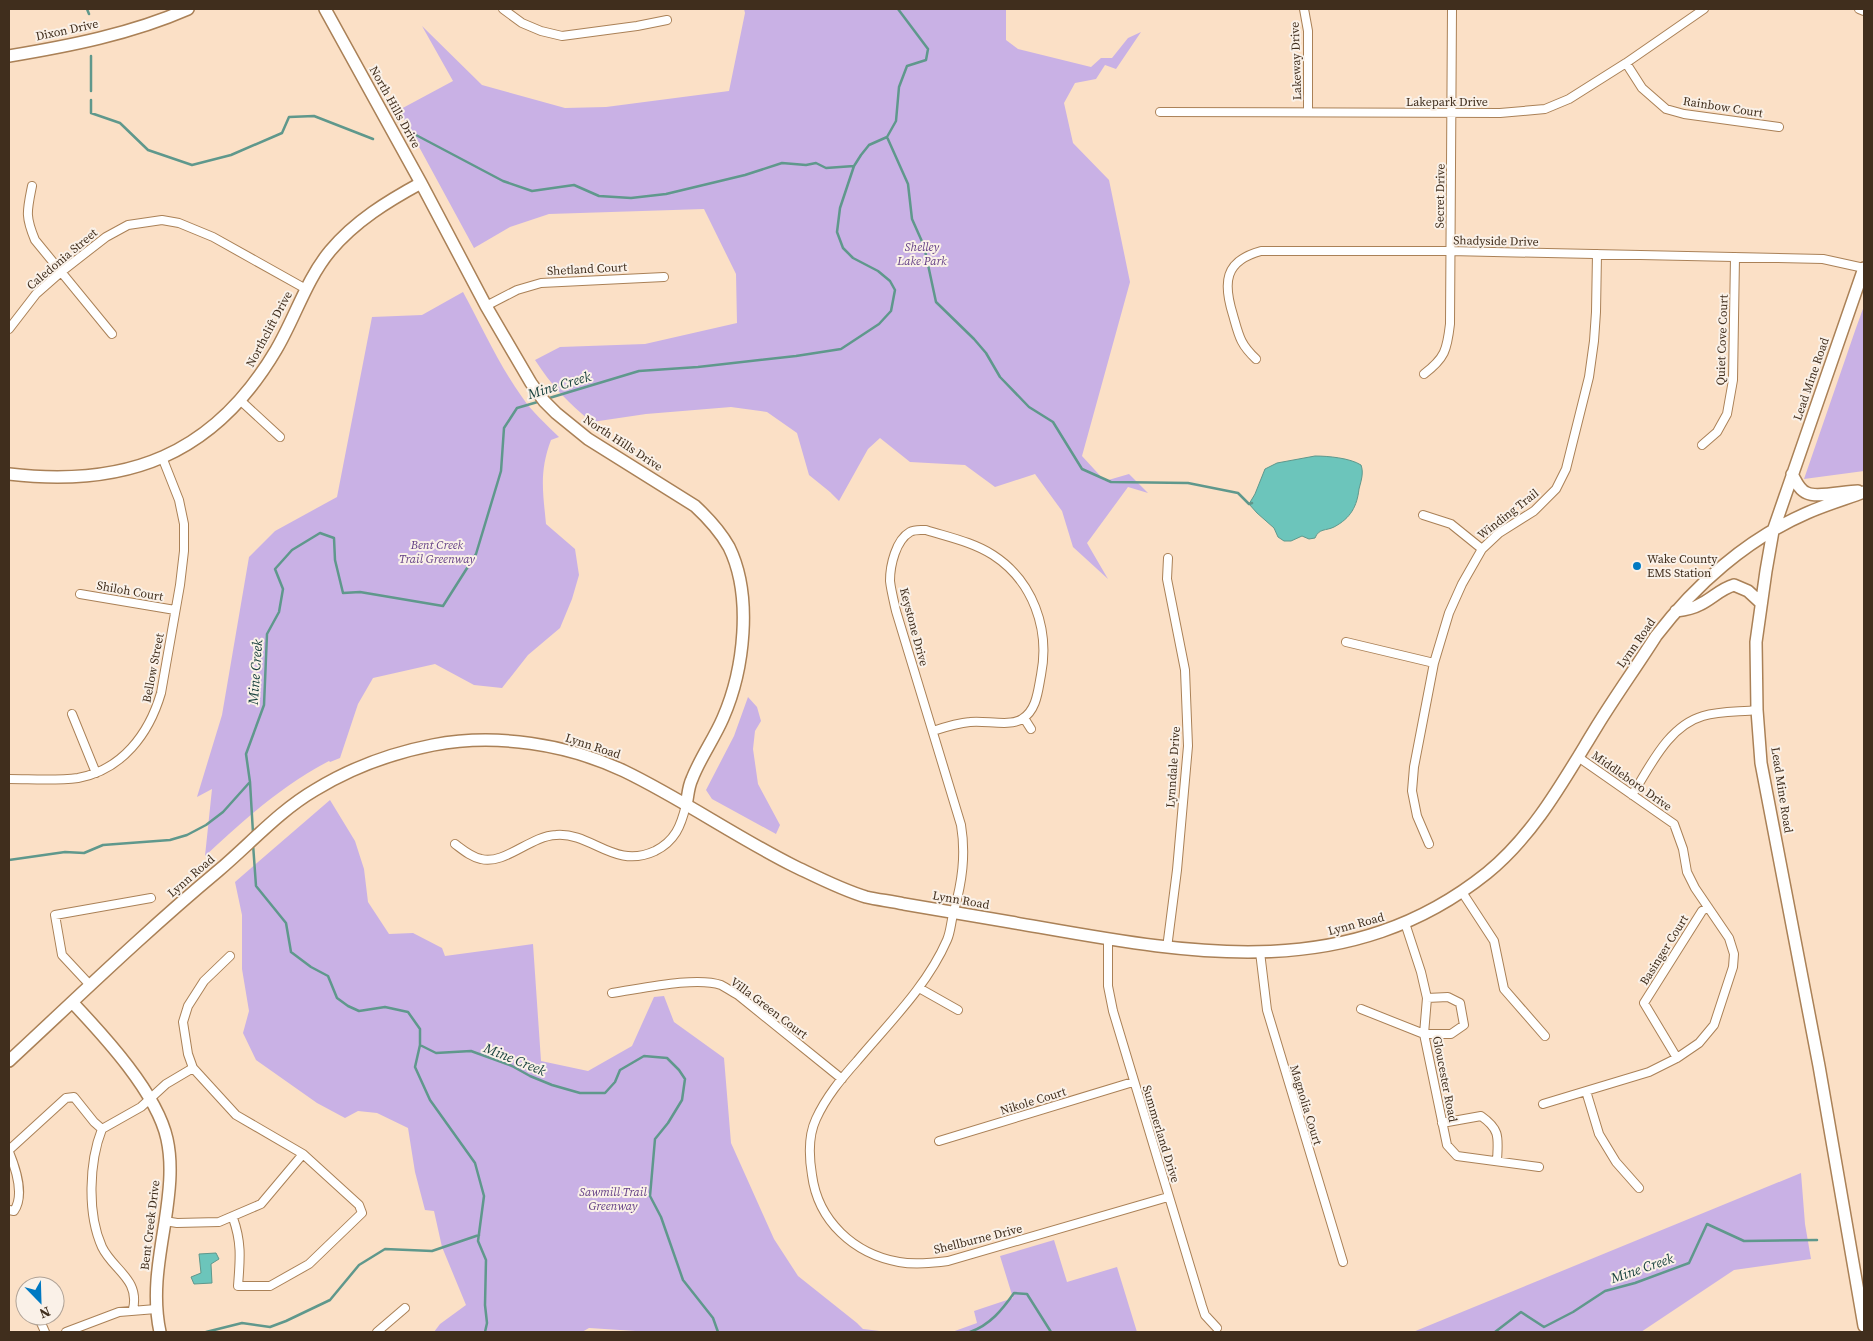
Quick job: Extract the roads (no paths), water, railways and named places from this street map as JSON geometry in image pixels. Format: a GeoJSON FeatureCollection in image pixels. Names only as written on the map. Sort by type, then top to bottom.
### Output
{"type":"FeatureCollection","features":[{"type":"Feature","properties":{"kind":"main road","name":"Dixon Drive"},"geometry":{"type":"LineString","coordinates":[[9,56],[82,42],[126,31],[188,9]]}},
{"type":"Feature","properties":{"kind":"main road","name":"North Hills Drive"},"geometry":{"type":"LineString","coordinates":[[325,9],[486,306],[530,383],[544,401],[588,439],[695,506],[716,528],[732,555],[740,585],[743,617],[739,665],[730,701],[716,733],[691,780],[686,805]]}},
{"type":"Feature","properties":{"kind":"main road","name":"Northclift Drive"},"geometry":{"type":"LineString","coordinates":[[9,474],[39,477],[94,476],[143,465],[162,458],[202,435],[224,418],[257,380],[277,349],[306,289],[330,251],[369,214],[389,200],[421,183]]}},
{"type":"Feature","properties":{"kind":"main road","name":"Lead Mine Road"},"geometry":{"type":"LineString","coordinates":[[1864,268],[1773,531],[1756,642],[1757,710],[1761,763],[1817,1056],[1864,1326]]}},
{"type":"Feature","properties":{"kind":"main road"},"geometry":{"type":"LineString","coordinates":[[1792,474],[1806,493],[1815,495],[1864,492]]}},
{"type":"Feature","properties":{"kind":"main road","name":"Lynn Road"},"geometry":{"type":"LineString","coordinates":[[9,1061],[90,985],[294,804],[315,790],[342,776],[399,753],[438,744],[494,741],[536,744],[566,750],[597,760],[620,769],[794,866],[863,896],[1108,939],[1167,948],[1218,952],[1305,949],[1340,944],[1374,934],[1405,923],[1462,892],[1492,869],[1517,844],[1540,816],[1656,636],[1676,611],[1725,565],[1773,531],[1806,513],[1864,492]]}},
{"type":"Feature","properties":{"kind":"main road"},"geometry":{"type":"LineString","coordinates":[[1676,611],[1701,605],[1718,592],[1734,585],[1748,591],[1761,603]]}},
{"type":"Feature","properties":{"kind":"main road","name":"Bent Creek Drive"},"geometry":{"type":"LineString","coordinates":[[72,1002],[119,1056],[150,1099],[167,1138],[171,1172],[157,1265],[156,1308],[160,1332]]}},
{"type":"Feature","properties":{"kind":"main road"},"geometry":{"type":"LineString","coordinates":[[1859,1332],[1864,1330]]}},
{"type":"Feature","properties":{"kind":"street"},"geometry":{"type":"LineString","coordinates":[[503,9],[522,23],[541,31],[562,36],[667,20]]}},
{"type":"Feature","properties":{"kind":"street","name":"Lakeway Drive"},"geometry":{"type":"LineString","coordinates":[[1304,9],[1308,31],[1308,112]]}},
{"type":"Feature","properties":{"kind":"street","name":"Secret Drive"},"geometry":{"type":"LineString","coordinates":[[1424,374],[1439,363],[1448,337],[1452,9]]}},
{"type":"Feature","properties":{"kind":"street","name":"Lakepark Drive"},"geometry":{"type":"LineString","coordinates":[[1160,112],[1500,113],[1545,109],[1569,99],[1626,63],[1691,12],[1704,9]]}},
{"type":"Feature","properties":{"kind":"street"},"geometry":{"type":"LineString","coordinates":[[1859,9],[1864,11]]}},
{"type":"Feature","properties":{"kind":"street","name":"Rainbow Court"},"geometry":{"type":"LineString","coordinates":[[1626,63],[1642,88],[1666,108],[1684,114],[1779,127]]}},
{"type":"Feature","properties":{"kind":"street"},"geometry":{"type":"LineString","coordinates":[[32,186],[27,210],[29,224],[35,240],[112,334]]}},
{"type":"Feature","properties":{"kind":"street","name":"Caledonia Street"},"geometry":{"type":"LineString","coordinates":[[9,329],[36,294],[106,237],[128,225],[162,220],[179,222],[213,237],[306,289]]}},
{"type":"Feature","properties":{"kind":"street","name":"Shadyside Drive"},"geometry":{"type":"LineString","coordinates":[[1256,359],[1243,347],[1227,294],[1228,278],[1237,262],[1243,257],[1261,251],[1597,254],[1823,259],[1864,268]]}},
{"type":"Feature","properties":{"kind":"street","name":"Winding Trail"},"geometry":{"type":"LineString","coordinates":[[1429,844],[1416,816],[1412,786],[1414,766],[1434,663],[1449,613],[1462,584],[1482,549],[1499,533],[1534,511],[1556,489],[1566,469],[1588,378],[1594,342],[1597,254]]}},
{"type":"Feature","properties":{"kind":"street","name":"Quiet Cove Court"},"geometry":{"type":"LineString","coordinates":[[1702,445],[1717,432],[1727,414],[1733,380],[1736,257]]}},
{"type":"Feature","properties":{"kind":"street","name":"Shetland Court"},"geometry":{"type":"LineString","coordinates":[[486,306],[518,290],[541,282],[664,277]]}},
{"type":"Feature","properties":{"kind":"street"},"geometry":{"type":"LineString","coordinates":[[241,400],[280,437]]}},
{"type":"Feature","properties":{"kind":"street","name":"Bellow Street"},"geometry":{"type":"LineString","coordinates":[[9,779],[77,778],[96,773],[119,761],[135,745],[155,713],[161,693],[176,610],[184,551],[184,524],[179,500],[162,458]]}},
{"type":"Feature","properties":{"kind":"street"},"geometry":{"type":"LineString","coordinates":[[1423,515],[1451,524],[1482,549]]}},
{"type":"Feature","properties":{"kind":"street"},"geometry":{"type":"LineString","coordinates":[[906,522],[911,531],[926,530],[976,546],[993,555],[1011,570],[1030,595],[1043,635],[1044,656],[1036,698],[1030,712],[1024,718],[1015,722],[969,722],[933,731]]}},
{"type":"Feature","properties":{"kind":"street","name":"Keystone Drive"},"geometry":{"type":"LineString","coordinates":[[911,531],[902,540],[896,551],[890,581],[896,611],[961,825],[964,842],[962,875],[953,912]]}},
{"type":"Feature","properties":{"kind":"street","name":"Lynndale Drive"},"geometry":{"type":"LineString","coordinates":[[1167,948],[1177,870],[1188,746],[1185,670],[1167,579],[1168,558]]}},
{"type":"Feature","properties":{"kind":"street","name":"Shiloh Court"},"geometry":{"type":"LineString","coordinates":[[80,594],[176,610]]}},
{"type":"Feature","properties":{"kind":"street"},"geometry":{"type":"LineString","coordinates":[[1346,642],[1434,663]]}},
{"type":"Feature","properties":{"kind":"street"},"geometry":{"type":"LineString","coordinates":[[1632,795],[1666,743],[1683,727],[1704,716],[1757,710]]}},
{"type":"Feature","properties":{"kind":"street"},"geometry":{"type":"LineString","coordinates":[[72,714],[96,773]]}},
{"type":"Feature","properties":{"kind":"street"},"geometry":{"type":"LineString","coordinates":[[1024,718],[1031,729]]}},
{"type":"Feature","properties":{"kind":"street","name":"Middleboro Drive"},"geometry":{"type":"LineString","coordinates":[[1543,1104],[1649,1072],[1677,1058],[1699,1043],[1714,1025],[1733,967],[1734,954],[1729,938],[1687,872],[1683,849],[1674,824],[1578,757]]}},
{"type":"Feature","properties":{"kind":"street"},"geometry":{"type":"LineString","coordinates":[[455,844],[482,860],[496,859],[540,838],[557,834],[574,836],[613,853],[625,856],[638,856],[657,850],[674,837],[682,824],[686,805]]}},
{"type":"Feature","properties":{"kind":"street"},"geometry":{"type":"LineString","coordinates":[[1462,892],[1494,941],[1504,989],[1545,1036]]}},
{"type":"Feature","properties":{"kind":"street"},"geometry":{"type":"LineString","coordinates":[[90,985],[62,955],[55,916],[151,898]]}},
{"type":"Feature","properties":{"kind":"street","name":"Basinger Court"},"geometry":{"type":"LineString","coordinates":[[1677,1058],[1644,1003],[1702,910],[1708,907]]}},
{"type":"Feature","properties":{"kind":"street","name":"Shellburne Drive"},"geometry":{"type":"LineString","coordinates":[[953,912],[948,938],[919,988],[830,1093],[815,1120],[811,1134],[810,1161],[813,1184],[820,1204],[830,1222],[848,1241],[871,1254],[899,1262],[922,1264],[948,1261],[1168,1197]]}},
{"type":"Feature","properties":{"kind":"street","name":"Gloucester Road"},"geometry":{"type":"LineString","coordinates":[[1405,923],[1421,972],[1427,998],[1424,1034],[1447,1145],[1456,1156],[1539,1167]]}},
{"type":"Feature","properties":{"kind":"street","name":"Summerland Drive"},"geometry":{"type":"LineString","coordinates":[[1108,939],[1108,986],[1113,1011],[1202,1306],[1205,1315],[1217,1328]]}},
{"type":"Feature","properties":{"kind":"street","name":"Magnolia Court"},"geometry":{"type":"LineString","coordinates":[[1260,952],[1263,986],[1270,1023],[1343,1262]]}},
{"type":"Feature","properties":{"kind":"street"},"geometry":{"type":"LineString","coordinates":[[230,956],[204,981],[188,1006],[183,1022],[188,1054],[193,1068],[236,1115],[303,1154],[359,1204],[362,1213],[309,1264],[270,1286],[238,1286],[241,1248],[233,1218]]}},
{"type":"Feature","properties":{"kind":"street","name":"Villa Green Court"},"geometry":{"type":"LineString","coordinates":[[612,993],[684,983],[709,983],[722,986],[738,995],[842,1079]]}},
{"type":"Feature","properties":{"kind":"street"},"geometry":{"type":"LineString","coordinates":[[919,988],[958,1010]]}},
{"type":"Feature","properties":{"kind":"street"},"geometry":{"type":"LineString","coordinates":[[1361,1009],[1424,1034],[1451,1034],[1464,1025],[1460,1003],[1448,997],[1427,998]]}},
{"type":"Feature","properties":{"kind":"street"},"geometry":{"type":"LineString","coordinates":[[134,1310],[135,1292],[103,1248],[93,1214],[94,1156],[102,1128],[140,1107],[166,1084],[193,1068]]}},
{"type":"Feature","properties":{"kind":"street","name":"Nikole Court"},"geometry":{"type":"LineString","coordinates":[[939,1141],[1133,1082]]}},
{"type":"Feature","properties":{"kind":"street"},"geometry":{"type":"LineString","coordinates":[[1586,1091],[1599,1134],[1616,1162],[1639,1188]]}},
{"type":"Feature","properties":{"kind":"street"},"geometry":{"type":"LineString","coordinates":[[9,1210],[14,1211],[19,1205],[20,1190],[14,1163],[9,1151],[66,1098],[74,1097],[94,1122],[102,1128]]}},
{"type":"Feature","properties":{"kind":"street"},"geometry":{"type":"LineString","coordinates":[[1442,1123],[1481,1116],[1493,1125],[1498,1140],[1498,1162]]}},
{"type":"Feature","properties":{"kind":"street"},"geometry":{"type":"LineString","coordinates":[[165,1221],[177,1224],[207,1224],[233,1218],[261,1204],[303,1154]]}},
{"type":"Feature","properties":{"kind":"street"},"geometry":{"type":"LineString","coordinates":[[66,1332],[119,1312],[156,1308]]}},
{"type":"Feature","properties":{"kind":"street"},"geometry":{"type":"LineString","coordinates":[[377,1332],[405,1308]]}},
{"type":"Feature","properties":{"kind":"water"},"geometry":{"type":"Polygon","coordinates":[[[1315,456],[1345,459],[1361,465],[1362,477],[1357,501],[1345,520],[1334,527],[1321,531],[1315,538],[1309,539],[1302,536],[1291,541],[1284,541],[1278,537],[1274,528],[1249,504],[1265,469],[1277,463],[1315,456]]]}},
{"type":"Feature","properties":{"kind":"water"},"geometry":{"type":"Polygon","coordinates":[[[216,1253],[219,1259],[211,1264],[212,1283],[194,1284],[191,1277],[201,1273],[199,1254],[216,1253]]]}},
{"type":"Feature","properties":{"kind":"waterway"},"geometry":{"type":"LineString","coordinates":[[87,9],[89,14]]}},
{"type":"Feature","properties":{"kind":"waterway","name":"Mine Creek"},"geometry":{"type":"LineString","coordinates":[[546,399],[639,371],[698,367],[841,349],[879,324],[891,311],[895,290],[890,281],[878,271],[853,258],[843,248],[837,232],[840,208],[854,166],[869,145],[887,137],[896,121],[899,87],[907,66],[926,60],[928,49],[898,9]]}},
{"type":"Feature","properties":{"kind":"waterway"},"geometry":{"type":"LineString","coordinates":[[91,56],[91,91]]}},
{"type":"Feature","properties":{"kind":"waterway"},"geometry":{"type":"LineString","coordinates":[[91,100],[91,113],[120,123],[148,150],[192,165],[231,155],[282,133],[289,117],[314,116],[373,139]]}},
{"type":"Feature","properties":{"kind":"waterway"},"geometry":{"type":"LineString","coordinates":[[416,135],[503,181],[532,191],[574,185],[599,196],[631,198],[666,194],[745,175],[782,163],[806,165],[816,163],[826,168],[854,166]]}},
{"type":"Feature","properties":{"kind":"waterway"},"geometry":{"type":"LineString","coordinates":[[887,137],[908,184],[912,219],[924,246],[936,302],[974,339],[986,353],[1000,377],[1029,407],[1053,422],[1082,469],[1111,482],[1188,483],[1238,493],[1249,504],[1252,503]]}},
{"type":"Feature","properties":{"kind":"waterway","name":"Mine Creek"},"geometry":{"type":"LineString","coordinates":[[253,833],[250,782],[246,754],[264,705],[267,634],[279,612],[283,589],[275,569],[292,550],[320,533],[334,538],[335,560],[343,593],[360,592],[443,606],[476,554],[501,471],[504,428],[517,408],[541,401]]}},
{"type":"Feature","properties":{"kind":"waterway"},"geometry":{"type":"LineString","coordinates":[[9,860],[65,852],[84,853],[103,845],[170,840],[187,835],[206,825],[223,812],[249,783]]}},
{"type":"Feature","properties":{"kind":"waterway","name":"Mine Creek"},"geometry":{"type":"LineString","coordinates":[[253,844],[256,886],[286,923],[291,952],[311,967],[328,976],[337,998],[348,1006],[359,1011],[385,1007],[408,1012],[420,1029],[420,1045],[436,1053],[471,1051],[512,1066],[552,1085],[580,1093],[605,1093],[615,1082],[620,1070],[644,1056],[667,1058],[679,1070],[685,1079],[682,1100],[668,1123],[655,1139],[650,1196],[661,1217],[683,1280],[713,1318],[718,1332]]}},
{"type":"Feature","properties":{"kind":"waterway"},"geometry":{"type":"LineString","coordinates":[[420,1045],[415,1067],[430,1100],[475,1163],[484,1196],[478,1241],[486,1260],[485,1305],[487,1323],[485,1332]]}},
{"type":"Feature","properties":{"kind":"waterway","name":"Mine Creek"},"geometry":{"type":"LineString","coordinates":[[1495,1332],[1521,1312],[1544,1327],[1573,1312],[1605,1291],[1635,1283],[1689,1263],[1707,1224],[1744,1241],[1817,1240]]}},
{"type":"Feature","properties":{"kind":"waterway"},"geometry":{"type":"LineString","coordinates":[[206,1332],[242,1323],[270,1327],[286,1321],[330,1300],[359,1265],[385,1249],[432,1251],[479,1235]]}},
{"type":"Feature","properties":{"kind":"waterway","name":"Mine Creek"},"geometry":{"type":"LineString","coordinates":[[970,1332],[984,1325],[995,1316],[1014,1293],[1027,1294],[1051,1332]]}},
{"type":"Feature","properties":{"kind":"place","name":"Wake County EMS Station"},"geometry":{"type":"Point","coordinates":[1637,566]}},
{"type":"Feature","properties":{"kind":"park label","name":"Shelley Lake Park"},"geometry":{"type":"Point","coordinates":[922,254]}},
{"type":"Feature","properties":{"kind":"park label","name":"Bent Creek Trail Greenway"},"geometry":{"type":"Point","coordinates":[437,552]}},
{"type":"Feature","properties":{"kind":"park label","name":"Sawmill Trail Greenway"},"geometry":{"type":"Point","coordinates":[613,1199]}}]}
